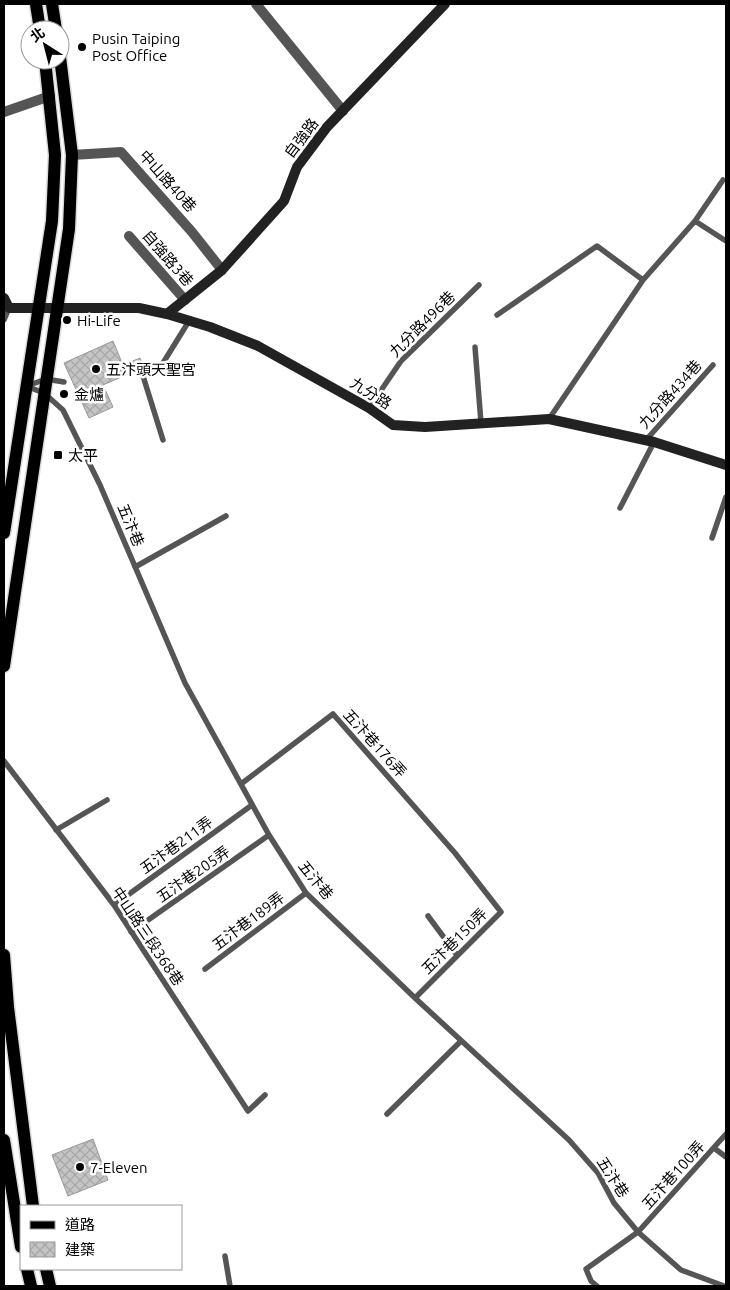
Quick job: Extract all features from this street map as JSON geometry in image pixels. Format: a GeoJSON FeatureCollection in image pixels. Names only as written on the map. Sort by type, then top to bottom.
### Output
{"type":"FeatureCollection","features":[{"type":"Feature","properties":{"kind":"main road"},"geometry":{"type":"LineString","coordinates":[[36,4],[38,20]]}},
{"type":"Feature","properties":{"kind":"main road"},"geometry":{"type":"LineString","coordinates":[[52,4],[54,20]]}},
{"type":"Feature","properties":{"kind":"main road"},"geometry":{"type":"LineString","coordinates":[[4,533],[54,187],[54,155],[46,70]]}},
{"type":"Feature","properties":{"kind":"main road"},"geometry":{"type":"LineString","coordinates":[[4,666],[55,309],[69,229],[72,155],[61,70]]}},
{"type":"Feature","properties":{"kind":"main road"},"geometry":{"type":"LineString","coordinates":[[4,955],[8,1007],[33,1205]]}},
{"type":"Feature","properties":{"kind":"main road"},"geometry":{"type":"LineString","coordinates":[[4,1140],[20,1241]]}},
{"type":"Feature","properties":{"kind":"main road"},"geometry":{"type":"LineString","coordinates":[[6,1160],[27,1158]]}},
{"type":"Feature","properties":{"kind":"main road"},"geometry":{"type":"LineString","coordinates":[[27,1270],[31,1286]]}},
{"type":"Feature","properties":{"kind":"main road"},"geometry":{"type":"LineString","coordinates":[[46,1270],[50,1286]]}},
{"type":"Feature","properties":{"kind":"street"},"geometry":{"type":"LineString","coordinates":[[256,4],[343,111]]}},
{"type":"Feature","properties":{"kind":"street","name":"自強路"},"geometry":{"type":"LineString","coordinates":[[167,314],[222,270],[284,200],[297,167],[327,127],[444,4]]}},
{"type":"Feature","properties":{"kind":"street"},"geometry":{"type":"LineString","coordinates":[[4,112],[50,96]]}},
{"type":"Feature","properties":{"kind":"street","name":"中山路40巷"},"geometry":{"type":"LineString","coordinates":[[72,155],[121,152],[192,232],[222,270]]}},
{"type":"Feature","properties":{"kind":"street","name":"自強路3巷"},"geometry":{"type":"LineString","coordinates":[[128,236],[185,300]]}},
{"type":"Feature","properties":{"kind":"street","name":"九分路"},"geometry":{"type":"LineString","coordinates":[[6,303],[55,309],[139,308],[167,314],[258,346],[369,408],[393,425],[425,426],[549,419],[650,441],[726,465]]}},
{"type":"Feature","properties":{"kind":"lane"},"geometry":{"type":"LineString","coordinates":[[549,419],[643,280],[695,222],[722,180]]}},
{"type":"Feature","properties":{"kind":"lane"},"geometry":{"type":"LineString","coordinates":[[695,222],[726,241]]}},
{"type":"Feature","properties":{"kind":"lane"},"geometry":{"type":"LineString","coordinates":[[497,316],[597,246],[643,280]]}},
{"type":"Feature","properties":{"kind":"lane","name":"九分路496巷"},"geometry":{"type":"LineString","coordinates":[[369,408],[401,361],[479,285]]}},
{"type":"Feature","properties":{"kind":"lane"},"geometry":{"type":"LineString","coordinates":[[4,320],[6,303]]}},
{"type":"Feature","properties":{"kind":"lane"},"geometry":{"type":"LineString","coordinates":[[163,440],[143,376],[163,364],[189,321]]}},
{"type":"Feature","properties":{"kind":"lane"},"geometry":{"type":"LineString","coordinates":[[475,347],[481,422]]}},
{"type":"Feature","properties":{"kind":"lane","name":"九分路434巷"},"geometry":{"type":"LineString","coordinates":[[620,508],[650,441],[713,365]]}},
{"type":"Feature","properties":{"kind":"lane"},"geometry":{"type":"LineString","coordinates":[[25,386],[46,379],[64,382]]}},
{"type":"Feature","properties":{"kind":"lane","name":"五汴巷"},"geometry":{"type":"LineString","coordinates":[[25,386],[44,393],[64,409],[100,485],[185,683],[269,835],[306,893],[415,998],[569,1140],[598,1173],[614,1203],[638,1232],[681,1270],[724,1286]]}},
{"type":"Feature","properties":{"kind":"lane"},"geometry":{"type":"LineString","coordinates":[[712,538],[726,496]]}},
{"type":"Feature","properties":{"kind":"lane"},"geometry":{"type":"LineString","coordinates":[[135,567],[226,516]]}},
{"type":"Feature","properties":{"kind":"lane","name":"五汴巷176弄"},"geometry":{"type":"LineString","coordinates":[[240,784],[333,714],[455,853]]}},
{"type":"Feature","properties":{"kind":"lane","name":"中山路三段368巷"},"geometry":{"type":"LineString","coordinates":[[4,761],[114,905],[248,1111],[266,1096]]}},
{"type":"Feature","properties":{"kind":"lane"},"geometry":{"type":"LineString","coordinates":[[56,830],[107,800]]}},
{"type":"Feature","properties":{"kind":"lane","name":"五汴巷211弄"},"geometry":{"type":"LineString","coordinates":[[114,905],[252,805]]}},
{"type":"Feature","properties":{"kind":"lane","name":"五汴巷205弄"},"geometry":{"type":"LineString","coordinates":[[131,932],[269,835]]}},
{"type":"Feature","properties":{"kind":"lane","name":"五汴巷150弄"},"geometry":{"type":"LineString","coordinates":[[415,998],[501,912],[455,853]]}},
{"type":"Feature","properties":{"kind":"lane","name":"五汴巷189弄"},"geometry":{"type":"LineString","coordinates":[[205,969],[306,893]]}},
{"type":"Feature","properties":{"kind":"lane"},"geometry":{"type":"LineString","coordinates":[[428,916],[458,956]]}},
{"type":"Feature","properties":{"kind":"lane"},"geometry":{"type":"LineString","coordinates":[[388,1114],[461,1041]]}},
{"type":"Feature","properties":{"kind":"lane","name":"五汴巷100弄"},"geometry":{"type":"LineString","coordinates":[[597,1286],[591,1281],[586,1269],[638,1232],[726,1134]]}},
{"type":"Feature","properties":{"kind":"lane"},"geometry":{"type":"LineString","coordinates":[[714,1148],[726,1157]]}},
{"type":"Feature","properties":{"kind":"lane"},"geometry":{"type":"LineString","coordinates":[[225,1256],[230,1286]]}},
{"type":"Feature","properties":{"kind":"building"},"geometry":{"type":"Polygon","coordinates":[[[113,341],[123,365],[140,358],[144,367],[103,385],[113,407],[89,418],[64,363],[113,341]]]}},
{"type":"Feature","properties":{"kind":"building","name":"7-Eleven"},"geometry":{"type":"Polygon","coordinates":[[[93,1139],[108,1180],[68,1196],[52,1155],[93,1139]]]}},
{"type":"Feature","properties":{"kind":"place","name":"Pusin Taiping Post Office"},"geometry":{"type":"Point","coordinates":[82,47]}},
{"type":"Feature","properties":{"kind":"place","name":"Hi-Life"},"geometry":{"type":"Point","coordinates":[67,320]}},
{"type":"Feature","properties":{"kind":"place","name":"五汴頭天聖宮"},"geometry":{"type":"Point","coordinates":[96,369]}},
{"type":"Feature","properties":{"kind":"place","name":"金爐"},"geometry":{"type":"Point","coordinates":[64,394]}},
{"type":"Feature","properties":{"kind":"place","name":"太平"},"geometry":{"type":"Point","coordinates":[58,455]}},
{"type":"Feature","properties":{"kind":"place","name":"7-Eleven"},"geometry":{"type":"Point","coordinates":[80,1167]}}]}
